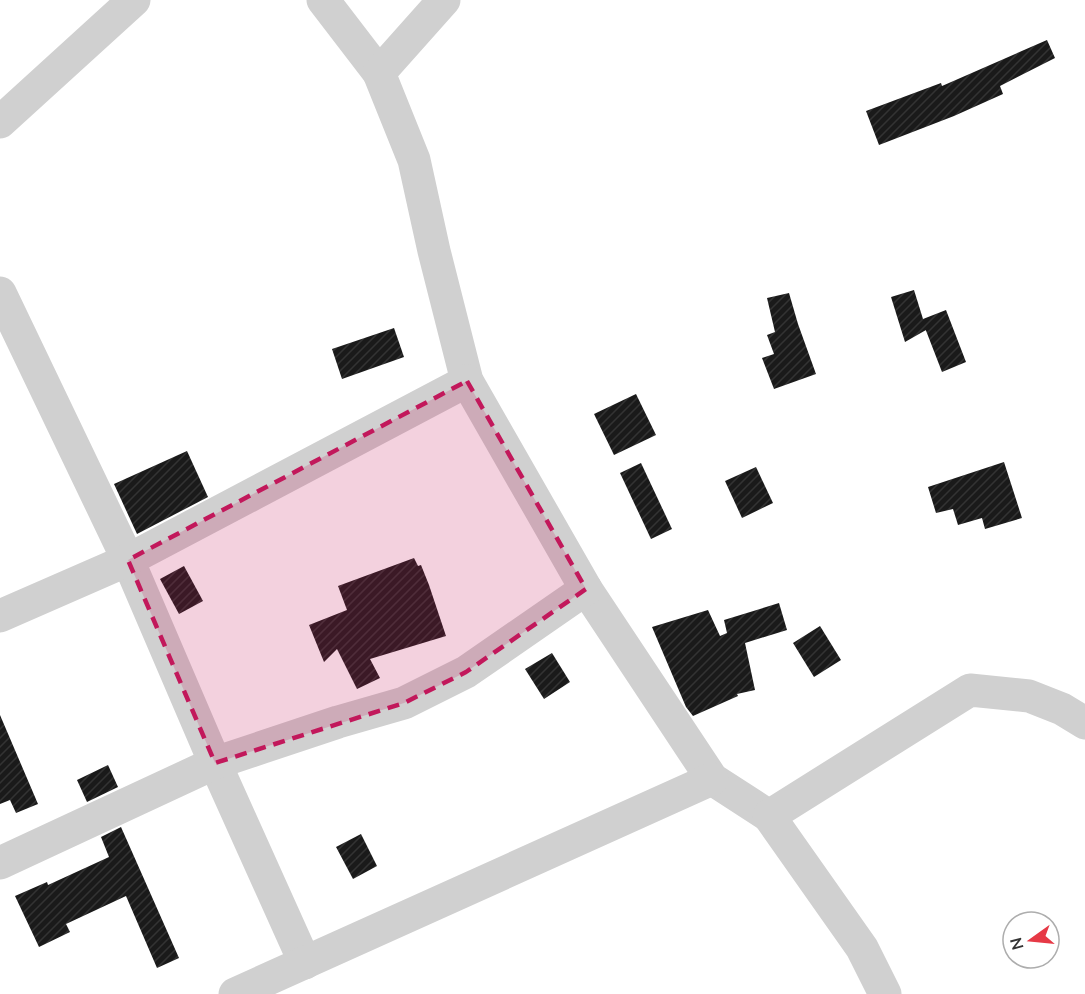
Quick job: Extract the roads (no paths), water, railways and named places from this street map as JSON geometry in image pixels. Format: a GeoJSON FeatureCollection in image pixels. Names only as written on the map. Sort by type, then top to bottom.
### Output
{"type":"FeatureCollection","features":[{"type":"Feature","properties":{"kind":"street"},"geometry":{"type":"LineString","coordinates":[[0,122],[134,0]]}},
{"type":"Feature","properties":{"kind":"street"},"geometry":{"type":"LineString","coordinates":[[323,0],[379,73],[414,160],[467,381],[586,589],[712,779],[769,816],[862,948],[885,994]]}},
{"type":"Feature","properties":{"kind":"street"},"geometry":{"type":"LineString","coordinates":[[379,73],[444,0]]}},
{"type":"Feature","properties":{"kind":"street"},"geometry":{"type":"LineString","coordinates":[[2,302],[128,560],[304,963]]}},
{"type":"Feature","properties":{"kind":"street"},"geometry":{"type":"LineString","coordinates":[[0,616],[128,560],[467,381]]}},
{"type":"Feature","properties":{"kind":"street"},"geometry":{"type":"LineString","coordinates":[[0,862],[215,763],[338,722],[404,703],[466,672],[586,589]]}},
{"type":"Feature","properties":{"kind":"street"},"geometry":{"type":"LineString","coordinates":[[769,816],[970,690],[1029,696],[1062,709],[1085,723]]}},
{"type":"Feature","properties":{"kind":"street"},"geometry":{"type":"LineString","coordinates":[[235,994],[712,779]]}}]}
